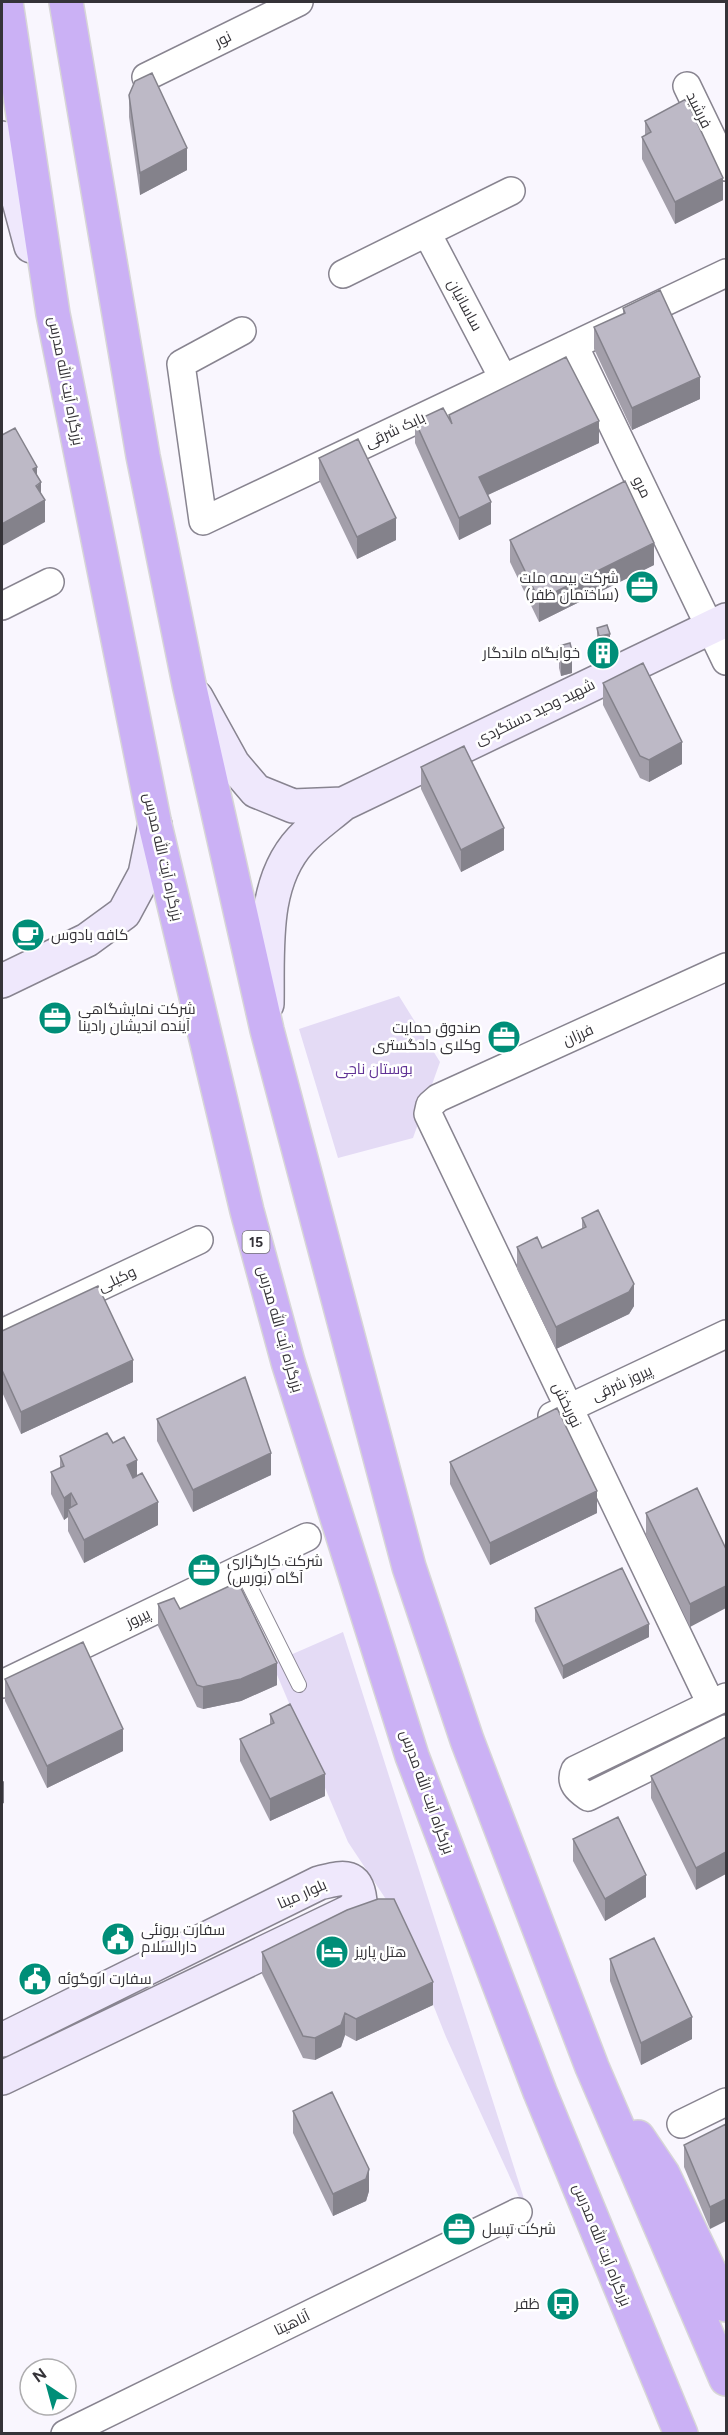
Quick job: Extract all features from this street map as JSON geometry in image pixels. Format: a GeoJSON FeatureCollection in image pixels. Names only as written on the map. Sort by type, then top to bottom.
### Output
{"type":"FeatureCollection","features":[{"type":"Feature","properties":{"kind":"highway","name":"بزرگراه آیت الله مدرس"},"geometry":{"type":"LineString","coordinates":[[6,2],[59,346],[154,825],[242,1188],[285,1351],[412,1756],[540,2092],[635,2327],[681,2433]]}},
{"type":"Feature","properties":{"kind":"highway"},"geometry":{"type":"LineString","coordinates":[[66,2],[143,456],[189,684],[267,1030],[409,1567],[467,1740],[592,2067],[726,2379]]}},
{"type":"Feature","properties":{"kind":"highway"},"geometry":{"type":"LineString","coordinates":[[592,2067],[663,2174],[726,2305]]}},
{"type":"Feature","properties":{"kind":"highway"},"geometry":{"type":"LineString","coordinates":[[635,2327],[655,2433]]}},
{"type":"Feature","properties":{"kind":"main road"},"geometry":{"type":"LineString","coordinates":[[2,138],[59,346]]}},
{"type":"Feature","properties":{"kind":"main road","name":"شهید وحید دستگردی"},"geometry":{"type":"LineString","coordinates":[[267,1030],[271,906],[278,876],[300,841],[343,804],[718,624]]}},
{"type":"Feature","properties":{"kind":"main road","name":"شهید وحید دستگردی"},"geometry":{"type":"LineString","coordinates":[[189,684],[233,764],[256,791],[293,806],[343,804]]}},
{"type":"Feature","properties":{"kind":"main road"},"geometry":{"type":"LineString","coordinates":[[2,981],[87,940],[124,913],[144,874],[154,825]]}},
{"type":"Feature","properties":{"kind":"main road","name":"بلوار مینا"},"geometry":{"type":"LineString","coordinates":[[2,2040],[319,1883],[344,1878],[354,1882],[359,1890],[360,1901],[351,1911],[2,2078]]}},
{"type":"Feature","properties":{"kind":"street","name":"نور"},"geometry":{"type":"LineString","coordinates":[[146,77],[299,2]]}},
{"type":"Feature","properties":{"kind":"street","name":"فرشید"},"geometry":{"type":"LineString","coordinates":[[687,86],[726,167]]}},
{"type":"Feature","properties":{"kind":"street"},"geometry":{"type":"LineString","coordinates":[[343,274],[511,191]]}},
{"type":"Feature","properties":{"kind":"street","name":"ساسانیان"},"geometry":{"type":"LineString","coordinates":[[427,233],[503,378]]}},
{"type":"Feature","properties":{"kind":"street","name":"بابک شرقی"},"geometry":{"type":"LineString","coordinates":[[242,331],[181,364],[203,520],[726,273]]}},
{"type":"Feature","properties":{"kind":"street","name":"مرو"},"geometry":{"type":"LineString","coordinates":[[574,345],[718,624],[726,661]]}},
{"type":"Feature","properties":{"kind":"street"},"geometry":{"type":"LineString","coordinates":[[2,606],[50,582]]}},
{"type":"Feature","properties":{"kind":"street","name":"فرزان"},"geometry":{"type":"LineString","coordinates":[[430,1105],[438,1098],[726,967]]}},
{"type":"Feature","properties":{"kind":"street","name":"نوربخش"},"geometry":{"type":"LineString","coordinates":[[430,1105],[428,1114],[569,1409],[719,1700]]}},
{"type":"Feature","properties":{"kind":"street","name":"وكيلی"},"geometry":{"type":"LineString","coordinates":[[2,1333],[199,1240]]}},
{"type":"Feature","properties":{"kind":"street","name":"پیروز شرقی"},"geometry":{"type":"LineString","coordinates":[[527,1428],[726,1334]]}},
{"type":"Feature","properties":{"kind":"street","name":"پیروز"},"geometry":{"type":"LineString","coordinates":[[2,1684],[307,1537]]}},
{"type":"Feature","properties":{"kind":"street"},"geometry":{"type":"LineString","coordinates":[[719,1700],[575,1770],[572,1776],[574,1785],[588,1797],[726,1729]]}},
{"type":"Feature","properties":{"kind":"street"},"geometry":{"type":"LineString","coordinates":[[681,2124],[726,2102]]}},
{"type":"Feature","properties":{"kind":"street","name":"آناهیتا"},"geometry":{"type":"LineString","coordinates":[[65,2433],[519,2212]]}},
{"type":"Feature","properties":{"kind":"lane"},"geometry":{"type":"LineString","coordinates":[[241,1569],[299,1685]]}},
{"type":"Feature","properties":{"kind":"green space","name":"بوستان ناجی"},"geometry":{"type":"Polygon","coordinates":[[[399,996],[440,1062],[413,1138],[338,1158],[299,1029],[399,996]]]}},
{"type":"Feature","properties":{"kind":"green space"},"geometry":{"type":"Polygon","coordinates":[[[343,1632],[534,2230],[446,2037],[399,1919],[348,1842],[272,1663],[343,1632]]]}},
{"type":"Feature","properties":{"kind":"green space"},"geometry":{"type":"Polygon","coordinates":[[[726,1703],[726,1719],[586,1788],[579,1777],[726,1703]]]}},
{"type":"Feature","properties":{"kind":"building"},"geometry":{"type":"Polygon","coordinates":[[[152,73],[187,148],[140,173],[129,95],[135,81],[152,73]]]}},
{"type":"Feature","properties":{"kind":"building"},"geometry":{"type":"Polygon","coordinates":[[[686,99],[723,178],[675,202],[642,137],[651,132],[645,121],[686,99]]]}},
{"type":"Feature","properties":{"kind":"building"},"geometry":{"type":"Polygon","coordinates":[[[660,290],[700,377],[632,408],[594,327],[625,313],[623,308],[660,290]]]}},
{"type":"Feature","properties":{"kind":"building"},"geometry":{"type":"Polygon","coordinates":[[[566,357],[599,421],[479,477],[491,502],[459,518],[415,421],[443,408],[452,424],[449,415],[566,357]]]}},
{"type":"Feature","properties":{"kind":"building"},"geometry":{"type":"Polygon","coordinates":[[[15,428],[37,467],[33,469],[41,482],[36,486],[45,500],[2,524],[2,435],[15,428]]]}},
{"type":"Feature","properties":{"kind":"building"},"geometry":{"type":"Polygon","coordinates":[[[358,439],[396,518],[357,537],[319,458],[358,439]]]}},
{"type":"Feature","properties":{"kind":"building"},"geometry":{"type":"Polygon","coordinates":[[[625,481],[654,543],[539,600],[510,540],[625,481]]]}},
{"type":"Feature","properties":{"kind":"building"},"geometry":{"type":"Polygon","coordinates":[[[607,625],[610,634],[599,636],[597,628],[607,625]]]}},
{"type":"Feature","properties":{"kind":"building"},"geometry":{"type":"Polygon","coordinates":[[[570,643],[572,651],[561,654],[559,646],[570,643]]]}},
{"type":"Feature","properties":{"kind":"building"},"geometry":{"type":"Polygon","coordinates":[[[643,663],[682,742],[649,760],[640,756],[603,683],[643,663]]]}},
{"type":"Feature","properties":{"kind":"building"},"geometry":{"type":"Polygon","coordinates":[[[464,746],[504,828],[461,850],[421,767],[464,746]]]}},
{"type":"Feature","properties":{"kind":"building"},"geometry":{"type":"Polygon","coordinates":[[[598,1210],[634,1284],[629,1292],[556,1327],[517,1247],[537,1237],[542,1248],[586,1227],[582,1218],[598,1210]]]}},
{"type":"Feature","properties":{"kind":"building"},"geometry":{"type":"Polygon","coordinates":[[[98,1286],[133,1360],[21,1412],[2,1370],[2,1331],[98,1286]]]}},
{"type":"Feature","properties":{"kind":"building"},"geometry":{"type":"Polygon","coordinates":[[[245,1377],[271,1453],[193,1490],[157,1419],[245,1377]]]}},
{"type":"Feature","properties":{"kind":"building"},"geometry":{"type":"Polygon","coordinates":[[[557,1408],[597,1491],[490,1543],[450,1462],[557,1408]]]}},
{"type":"Feature","properties":{"kind":"building"},"geometry":{"type":"Polygon","coordinates":[[[107,1433],[113,1443],[124,1437],[137,1460],[127,1465],[133,1478],[142,1473],[158,1502],[84,1540],[68,1509],[77,1504],[71,1493],[64,1498],[51,1472],[64,1466],[60,1456],[107,1433]]]}},
{"type":"Feature","properties":{"kind":"building"},"geometry":{"type":"Polygon","coordinates":[[[697,1488],[726,1549],[726,1586],[690,1604],[646,1513],[697,1488]]]}},
{"type":"Feature","properties":{"kind":"building"},"geometry":{"type":"Polygon","coordinates":[[[622,1568],[649,1624],[563,1666],[535,1608],[622,1568]]]}},
{"type":"Feature","properties":{"kind":"building"},"geometry":{"type":"Polygon","coordinates":[[[238,1582],[277,1663],[241,1679],[203,1687],[197,1685],[158,1604],[174,1598],[180,1609],[238,1582]]]}},
{"type":"Feature","properties":{"kind":"building"},"geometry":{"type":"Polygon","coordinates":[[[83,1642],[123,1729],[47,1766],[5,1679],[83,1642]]]}},
{"type":"Feature","properties":{"kind":"building"},"geometry":{"type":"Polygon","coordinates":[[[290,1704],[325,1774],[270,1799],[240,1739],[274,1723],[270,1714],[290,1704]]]}},
{"type":"Feature","properties":{"kind":"building"},"geometry":{"type":"Polygon","coordinates":[[[726,1737],[726,1852],[696,1868],[651,1776],[726,1737]]]}},
{"type":"Feature","properties":{"kind":"building"},"geometry":{"type":"Polygon","coordinates":[[[618,1817],[646,1875],[605,1899],[573,1839],[618,1817]]]}},
{"type":"Feature","properties":{"kind":"building"},"geometry":{"type":"Polygon","coordinates":[[[378,1899],[394,1899],[433,1982],[356,2019],[345,2013],[341,2025],[315,2038],[303,2036],[262,1952],[347,1910],[378,1899]]]}},
{"type":"Feature","properties":{"kind":"building"},"geometry":{"type":"Polygon","coordinates":[[[654,1938],[692,2017],[641,2043],[610,1959],[654,1938]]]}},
{"type":"Feature","properties":{"kind":"building"},"geometry":{"type":"Polygon","coordinates":[[[332,2092],[369,2169],[366,2179],[333,2194],[293,2111],[332,2092]]]}},
{"type":"Feature","properties":{"kind":"building"},"geometry":{"type":"Polygon","coordinates":[[[726,2124],[726,2199],[710,2207],[684,2145],[726,2124]]]}},
{"type":"Feature","properties":{"kind":"place","name":"شرکت بیمه ملت (ساختمان ظفر)"},"geometry":{"type":"Point","coordinates":[642,587]}},
{"type":"Feature","properties":{"kind":"place","name":"خوابگاه ماندگار"},"geometry":{"type":"Point","coordinates":[603,653]}},
{"type":"Feature","properties":{"kind":"place","name":"کافه بادوس"},"geometry":{"type":"Point","coordinates":[28,935]}},
{"type":"Feature","properties":{"kind":"place","name":"شرکت نمایشگاهی آینده اندیشان رادینا"},"geometry":{"type":"Point","coordinates":[55,1018]}},
{"type":"Feature","properties":{"kind":"place","name":"صندوق حمایت وکلای دادگستری"},"geometry":{"type":"Point","coordinates":[504,1037]}},
{"type":"Feature","properties":{"kind":"place","name":"شرکت کارگزاری آگاه (بورس)"},"geometry":{"type":"Point","coordinates":[204,1570]}},
{"type":"Feature","properties":{"kind":"place","name":"سفارت برونئی دارالسلام"},"geometry":{"type":"Point","coordinates":[118,1939]}},
{"type":"Feature","properties":{"kind":"place","name":"هتل پاریز"},"geometry":{"type":"Point","coordinates":[332,1952]}},
{"type":"Feature","properties":{"kind":"place","name":"سفارت اروگوئه"},"geometry":{"type":"Point","coordinates":[35,1979]}},
{"type":"Feature","properties":{"kind":"place","name":"شرکت تپسل"},"geometry":{"type":"Point","coordinates":[459,2229]}},
{"type":"Feature","properties":{"kind":"place","name":"ظفر"},"geometry":{"type":"Point","coordinates":[563,2304]}}]}
